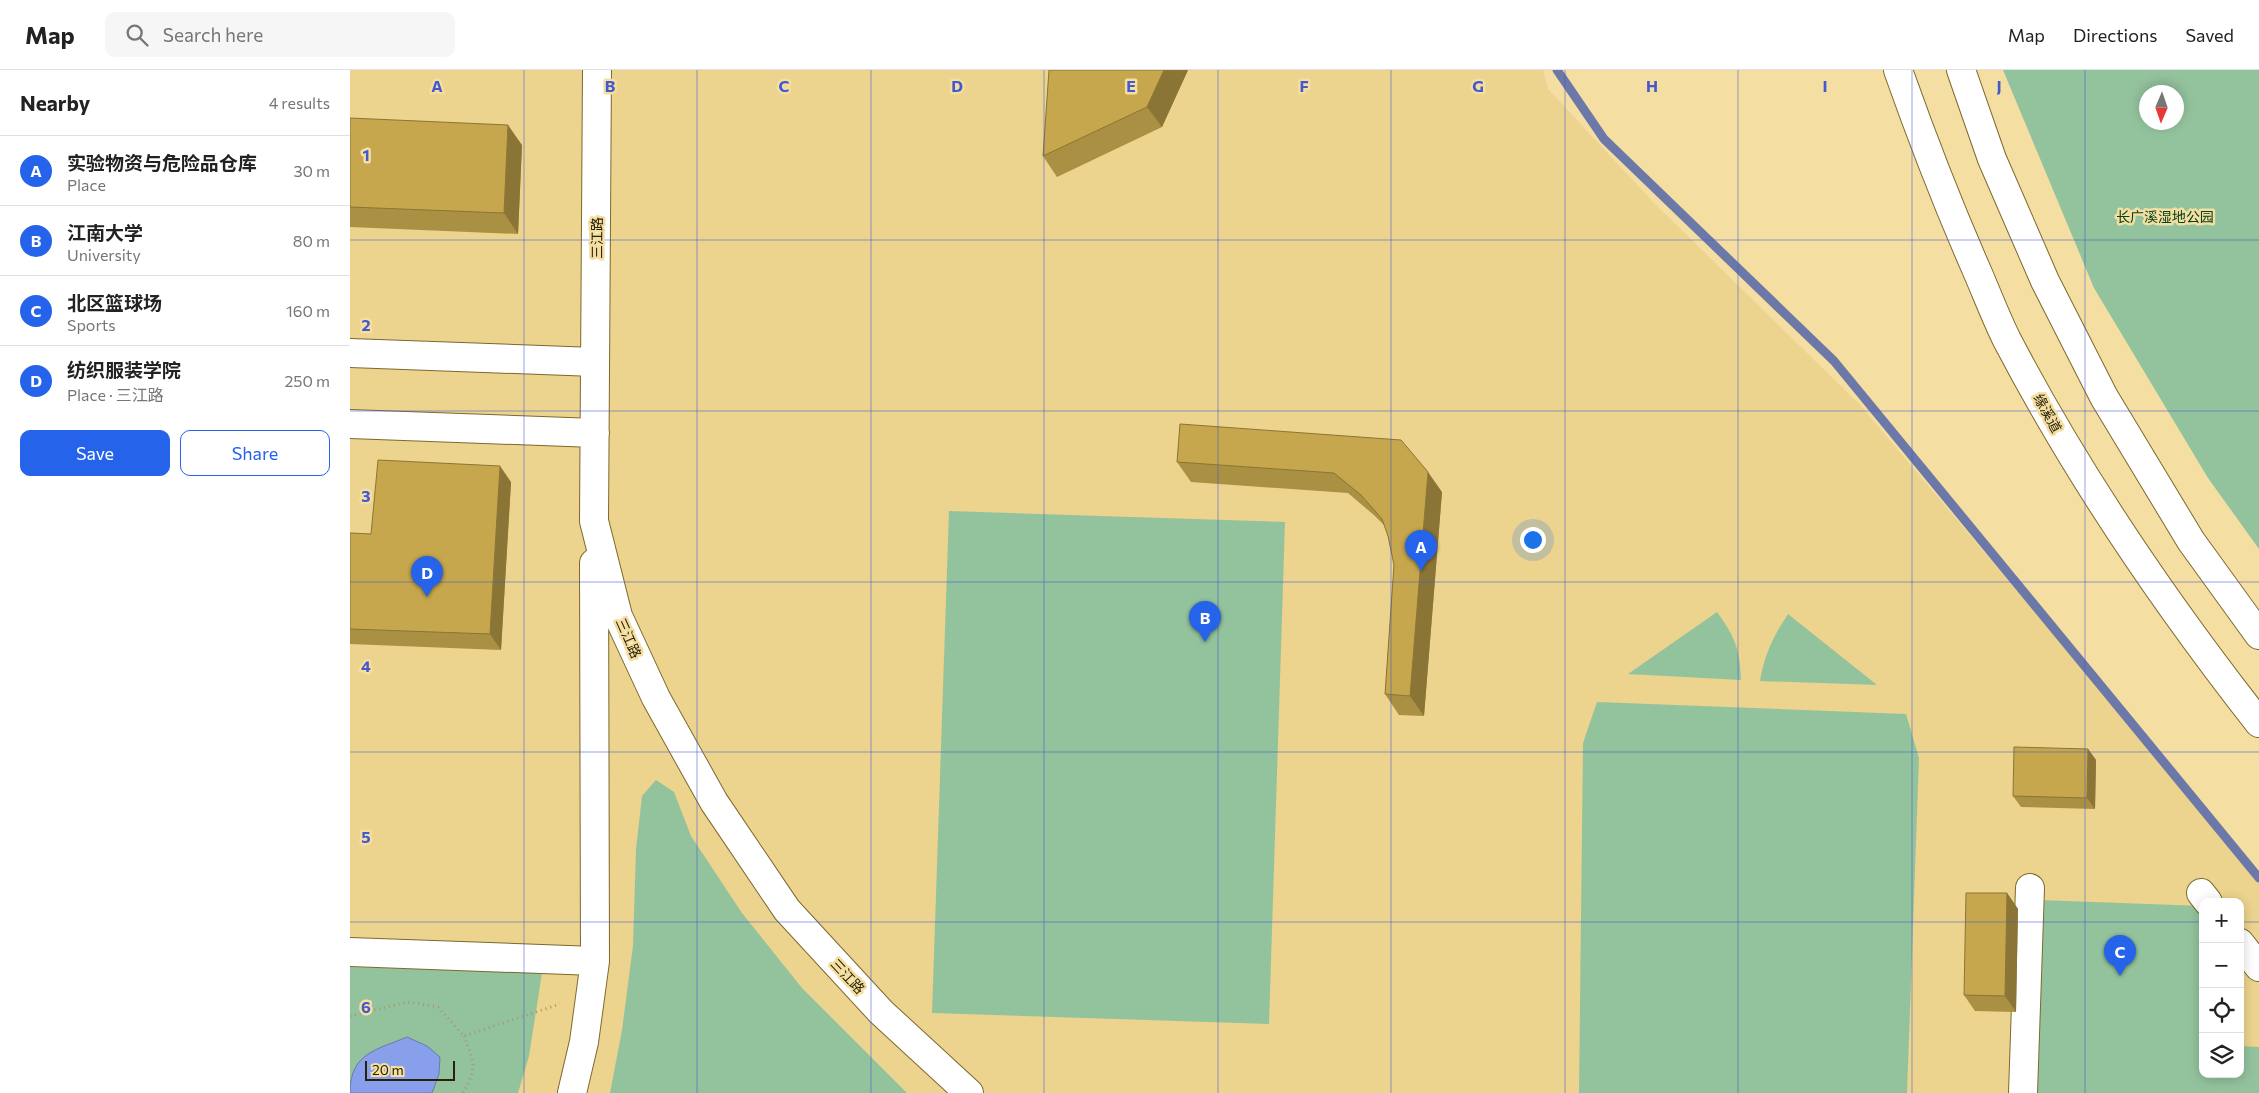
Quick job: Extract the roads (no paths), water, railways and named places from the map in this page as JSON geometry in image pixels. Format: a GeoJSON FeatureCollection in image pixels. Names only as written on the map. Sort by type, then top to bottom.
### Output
{"type":"FeatureCollection","features":[{"type":"Feature","properties":{"kind":"street","name":"三江路"},"geometry":{"type":"LineString","coordinates":[[597,70],[594,521],[618,616],[656,698],[714,802],[787,910],[881,1012],[969,1093]]}},
{"type":"Feature","properties":{"kind":"street","name":"缘溪道"},"geometry":{"type":"LineString","coordinates":[[1898,70],[1958,228],[2006,339],[2067,447],[2138,558],[2207,656],[2259,723]]}},
{"type":"Feature","properties":{"kind":"street"},"geometry":{"type":"LineString","coordinates":[[1961,70],[1992,159],[2045,281],[2104,397],[2191,541],[2259,635]]}},
{"type":"Feature","properties":{"kind":"street"},"geometry":{"type":"LineString","coordinates":[[350,353],[595,362]]}},
{"type":"Feature","properties":{"kind":"street"},"geometry":{"type":"LineString","coordinates":[[350,424],[595,433]]}},
{"type":"Feature","properties":{"kind":"street"},"geometry":{"type":"LineString","coordinates":[[572,1093],[584,1042],[594,961],[594,521]]}},
{"type":"Feature","properties":{"kind":"street"},"geometry":{"type":"LineString","coordinates":[[2023,1093],[2030,888]]}},
{"type":"Feature","properties":{"kind":"street"},"geometry":{"type":"LineString","coordinates":[[2244,948],[2259,967]]}},
{"type":"Feature","properties":{"kind":"street"},"geometry":{"type":"LineString","coordinates":[[350,952],[594,961]]}},
{"type":"Feature","properties":{"kind":"water"},"geometry":{"type":"Polygon","coordinates":[[[407,1037],[427,1046],[440,1057],[439,1074],[432,1093],[350,1093],[351,1080],[360,1061],[375,1050],[407,1037]]]}},
{"type":"Feature","properties":{"kind":"waterway"},"geometry":{"type":"LineString","coordinates":[[1557,70],[1604,139],[1834,361],[2259,878]]}},
{"type":"Feature","properties":{"kind":"place","name":"实验物资与危险品仓库"},"geometry":{"type":"Point","coordinates":[1421,571]}},
{"type":"Feature","properties":{"kind":"place","name":"纺织服装学院"},"geometry":{"type":"Point","coordinates":[427,597]}},
{"type":"Feature","properties":{"kind":"place","name":"江南大学"},"geometry":{"type":"Point","coordinates":[1205,642]}},
{"type":"Feature","properties":{"kind":"place","name":"北区篮球场"},"geometry":{"type":"Point","coordinates":[2120,976]}},
{"type":"Feature","properties":{"kind":"park label","name":"长广溪湿地公园"},"geometry":{"type":"Point","coordinates":[2165,216]}}]}
